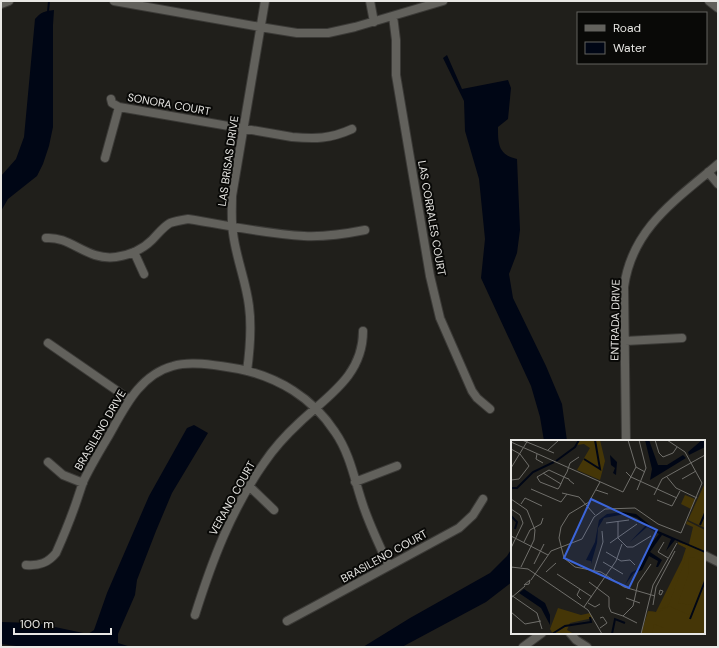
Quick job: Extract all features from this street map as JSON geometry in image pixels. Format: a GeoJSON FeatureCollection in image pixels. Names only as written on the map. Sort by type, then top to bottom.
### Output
{"type":"FeatureCollection","features":[{"type":"Feature","properties":{"kind":"street"},"geometry":{"type":"LineString","coordinates":[[1,4],[9,1]]}},
{"type":"Feature","properties":{"kind":"street"},"geometry":{"type":"LineString","coordinates":[[114,1],[297,33],[340,31],[442,1]]}},
{"type":"Feature","properties":{"kind":"street","name":"LAS BRISAS DRIVE"},"geometry":{"type":"LineString","coordinates":[[247,371],[251,336],[250,312],[232,226],[232,196],[265,1]]}},
{"type":"Feature","properties":{"kind":"street"},"geometry":{"type":"LineString","coordinates":[[370,1],[374,22]]}},
{"type":"Feature","properties":{"kind":"street"},"geometry":{"type":"LineString","coordinates":[[709,1],[718,8]]}},
{"type":"Feature","properties":{"kind":"street","name":"LAS CORRALES COURT"},"geometry":{"type":"LineString","coordinates":[[393,16],[396,40],[396,74],[430,276],[437,309],[472,391],[477,398],[490,409]]}},
{"type":"Feature","properties":{"kind":"street"},"geometry":{"type":"LineString","coordinates":[[111,99],[112,103],[118,107]]}},
{"type":"Feature","properties":{"kind":"street","name":"SONORA COURT"},"geometry":{"type":"LineString","coordinates":[[106,158],[118,107],[243,129],[314,139],[330,137],[352,129]]}},
{"type":"Feature","properties":{"kind":"street","name":"ENTRADA DRIVE"},"geometry":{"type":"LineString","coordinates":[[626,440],[624,287],[634,250],[646,230],[660,215],[718,164]]}},
{"type":"Feature","properties":{"kind":"street"},"geometry":{"type":"LineString","coordinates":[[708,172],[718,184]]}},
{"type":"Feature","properties":{"kind":"street"},"geometry":{"type":"LineString","coordinates":[[46,238],[59,239],[97,256],[115,257],[134,252],[151,241],[163,228],[179,220],[188,219],[282,234],[305,236],[327,236],[365,230]]}},
{"type":"Feature","properties":{"kind":"street"},"geometry":{"type":"LineString","coordinates":[[134,252],[144,274]]}},
{"type":"Feature","properties":{"kind":"street","name":"VERANO COURT"},"geometry":{"type":"LineString","coordinates":[[195,615],[217,549],[249,486],[274,450],[295,427],[342,385],[357,362],[362,350],[363,331]]}},
{"type":"Feature","properties":{"kind":"street"},"geometry":{"type":"LineString","coordinates":[[625,341],[682,338]]}},
{"type":"Feature","properties":{"kind":"street"},"geometry":{"type":"LineString","coordinates":[[48,343],[129,399]]}},
{"type":"Feature","properties":{"kind":"street","name":"BRASILENO DRIVE"},"geometry":{"type":"LineString","coordinates":[[26,565],[33,566],[42,564],[48,561],[56,553],[83,483],[129,399],[156,373],[174,365],[193,363],[247,371],[267,377],[291,389],[316,408],[330,424],[342,442],[368,520],[389,566]]}},
{"type":"Feature","properties":{"kind":"street"},"geometry":{"type":"LineString","coordinates":[[48,462],[63,475],[83,483]]}},
{"type":"Feature","properties":{"kind":"street"},"geometry":{"type":"LineString","coordinates":[[356,482],[397,466]]}},
{"type":"Feature","properties":{"kind":"street"},"geometry":{"type":"LineString","coordinates":[[249,486],[274,510]]}},
{"type":"Feature","properties":{"kind":"street","name":"BRASILENO COURT"},"geometry":{"type":"LineString","coordinates":[[286,621],[459,528],[473,515],[483,499]]}},
{"type":"Feature","properties":{"kind":"street"},"geometry":{"type":"LineString","coordinates":[[705,556],[718,562]]}},
{"type":"Feature","properties":{"kind":"street"},"geometry":{"type":"LineString","coordinates":[[523,647],[541,634]]}},
{"type":"Feature","properties":{"kind":"street"},"geometry":{"type":"LineString","coordinates":[[571,634],[576,640],[588,647]]}},
{"type":"Feature","properties":{"kind":"water"},"geometry":{"type":"Polygon","coordinates":[[[54,10],[53,127],[49,146],[37,176],[8,199],[1,211],[1,176],[16,159],[24,137],[35,19],[43,12],[54,10]]]}},
{"type":"Feature","properties":{"kind":"water"},"geometry":{"type":"Polygon","coordinates":[[[447,55],[462,89],[508,80],[511,88],[508,119],[498,127],[500,148],[506,155],[517,159],[520,230],[517,253],[509,274],[513,298],[546,366],[562,404],[567,440],[544,440],[540,417],[531,386],[481,278],[485,239],[479,179],[465,131],[464,101],[443,58],[447,55]]]}},
{"type":"Feature","properties":{"kind":"water"},"geometry":{"type":"Polygon","coordinates":[[[194,425],[208,433],[172,493],[137,580],[135,595],[118,634],[118,643],[131,647],[24,647],[1,644],[1,622],[36,623],[88,634],[94,630],[107,593],[149,496],[187,428],[194,425]]]}},
{"type":"Feature","properties":{"kind":"water"},"geometry":{"type":"Polygon","coordinates":[[[511,550],[511,583],[486,602],[402,647],[363,647],[410,618],[490,573],[507,556],[511,550]]]}},
{"type":"Feature","properties":{"kind":"waterway"},"geometry":{"type":"LineString","coordinates":[[48,12],[49,1]]}}]}
